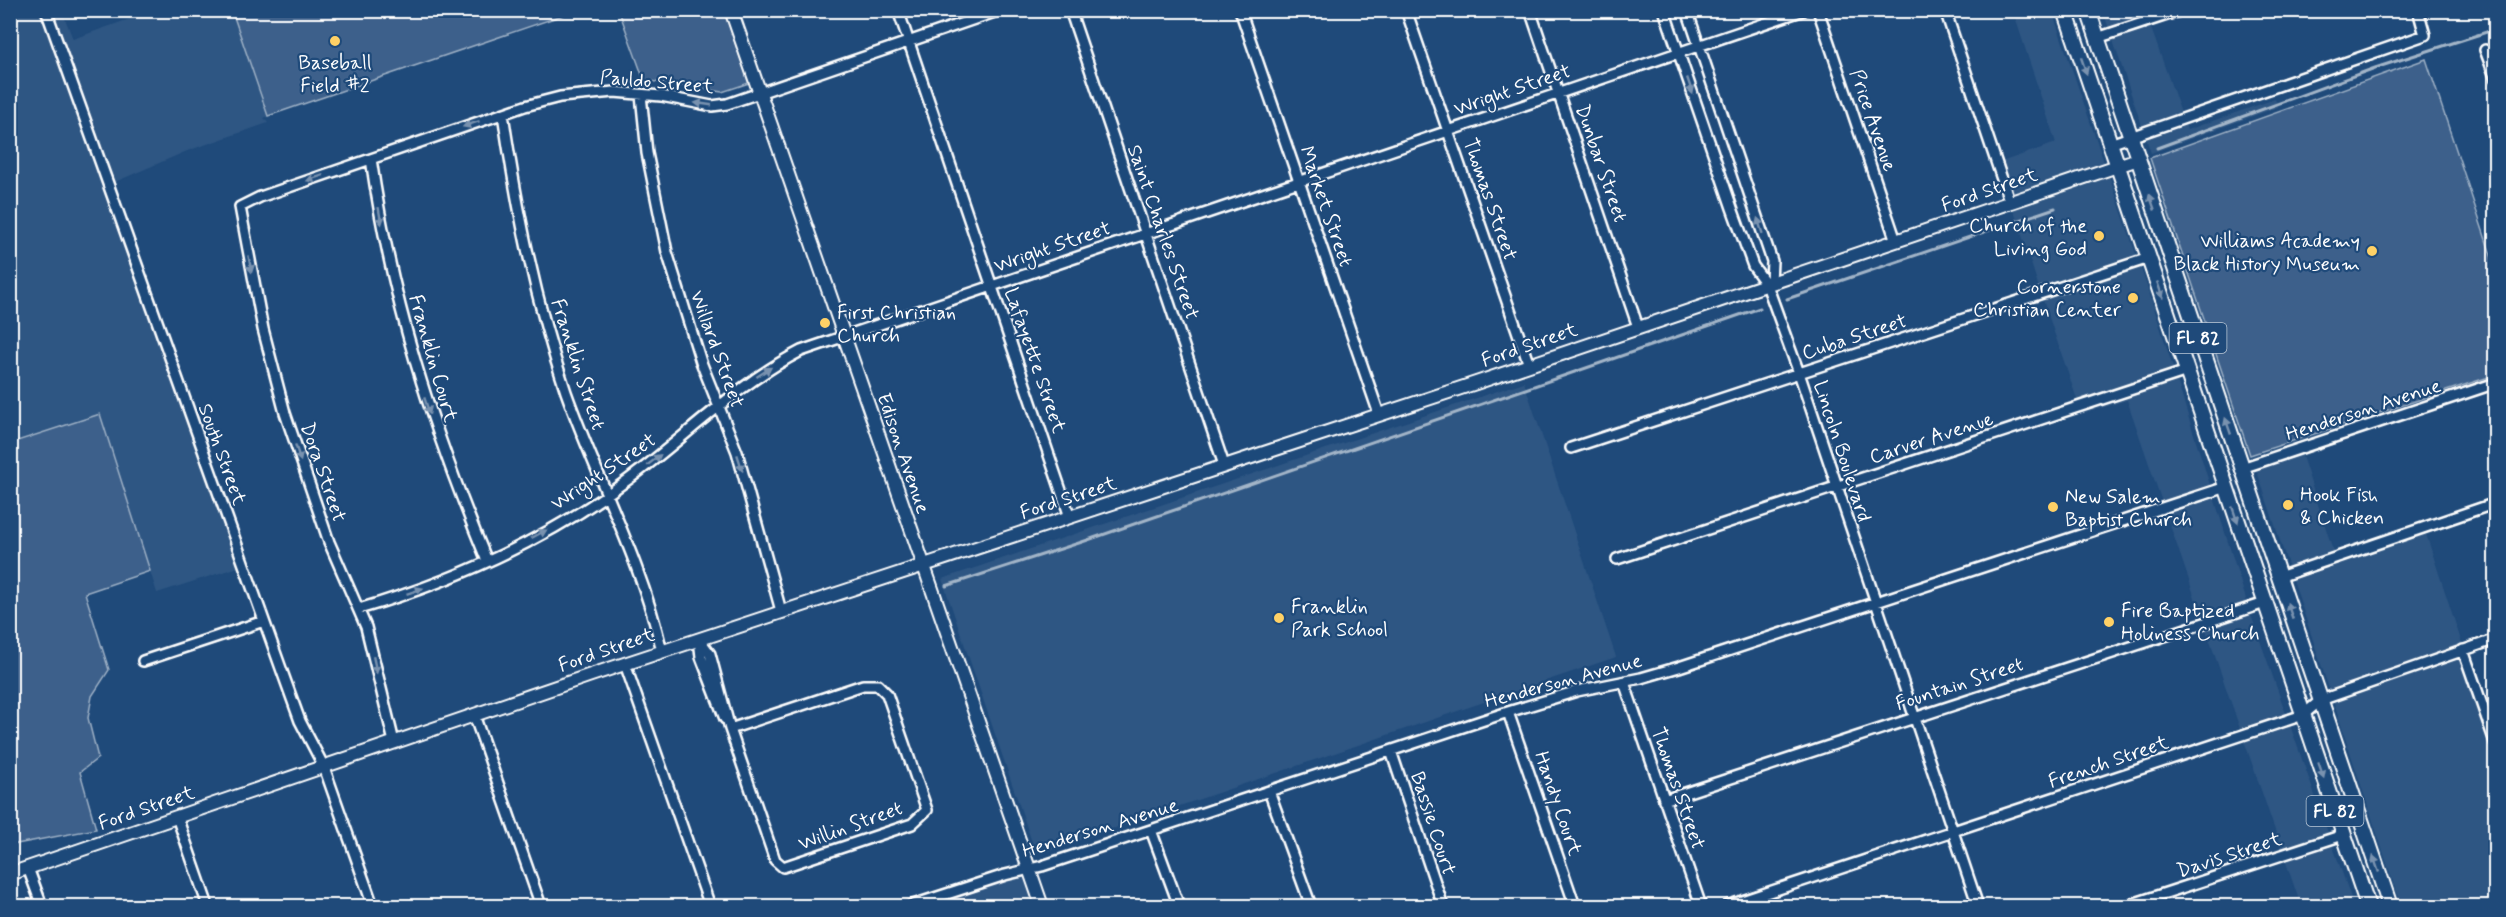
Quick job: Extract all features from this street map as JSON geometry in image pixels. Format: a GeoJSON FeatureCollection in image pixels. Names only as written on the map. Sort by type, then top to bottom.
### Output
{"type":"FeatureCollection","features":[{"type":"Feature","properties":{"kind":"main road","name":"FL 82"},"geometry":{"type":"LineString","coordinates":[[2065,10],[2368,906]]}},
{"type":"Feature","properties":{"kind":"main road","name":"FL 82"},"geometry":{"type":"LineString","coordinates":[[2088,10],[2390,906]]}},
{"type":"Feature","properties":{"kind":"main road"},"geometry":{"type":"LineString","coordinates":[[2215,454],[2230,466],[2242,468]]}},
{"type":"Feature","properties":{"kind":"street","name":"South Street"},"geometry":{"type":"LineString","coordinates":[[46,10],[300,721],[324,767],[373,906]]}},
{"type":"Feature","properties":{"kind":"street","name":"Edison Avenue"},"geometry":{"type":"LineString","coordinates":[[731,10],[1042,906]]}},
{"type":"Feature","properties":{"kind":"street","name":"Lafayette Street"},"geometry":{"type":"LineString","coordinates":[[898,10],[1070,517]]}},
{"type":"Feature","properties":{"kind":"street","name":"Pauldo Street"},"geometry":{"type":"LineString","coordinates":[[240,207],[260,196],[560,97],[614,92],[712,106],[741,101],[1001,10]]}},
{"type":"Feature","properties":{"kind":"street","name":"Saint Charles Street"},"geometry":{"type":"LineString","coordinates":[[1070,10],[1224,465]]}},
{"type":"Feature","properties":{"kind":"street","name":"Market Street"},"geometry":{"type":"LineString","coordinates":[[1240,10],[1379,414]]}},
{"type":"Feature","properties":{"kind":"street","name":"Thomas Street"},"geometry":{"type":"LineString","coordinates":[[1406,10],[1529,364]]}},
{"type":"Feature","properties":{"kind":"street","name":"Dunbar Street"},"geometry":{"type":"LineString","coordinates":[[1530,10],[1638,327]]}},
{"type":"Feature","properties":{"kind":"street","name":"Lincoln Boulevard"},"geometry":{"type":"LineString","coordinates":[[1664,10],[1754,266],[1769,284],[1978,906]]}},
{"type":"Feature","properties":{"kind":"street","name":"Lincoln Boulevard"},"geometry":{"type":"LineString","coordinates":[[1687,10],[1772,261],[1769,284]]}},
{"type":"Feature","properties":{"kind":"street","name":"Wright Street"},"geometry":{"type":"LineString","coordinates":[[359,609],[431,586],[486,561],[608,495],[754,378],[780,362],[843,337],[1145,233],[1804,10]]}},
{"type":"Feature","properties":{"kind":"street","name":"Price Avenue"},"geometry":{"type":"LineString","coordinates":[[1818,10],[1896,241]]}},
{"type":"Feature","properties":{"kind":"street"},"geometry":{"type":"LineString","coordinates":[[1945,10],[2010,203]]}},
{"type":"Feature","properties":{"kind":"street"},"geometry":{"type":"LineString","coordinates":[[2097,38],[2182,10]]}},
{"type":"Feature","properties":{"kind":"street"},"geometry":{"type":"LineString","coordinates":[[2110,144],[2425,35],[2418,10]]}},
{"type":"Feature","properties":{"kind":"street"},"geometry":{"type":"LineString","coordinates":[[2485,50],[2496,79]]}},
{"type":"Feature","properties":{"kind":"street","name":"Willard Street"},"geometry":{"type":"LineString","coordinates":[[641,95],[647,153],[667,252],[701,362],[737,452],[781,611]]}},
{"type":"Feature","properties":{"kind":"street","name":"Franklin Street"},"geometry":{"type":"LineString","coordinates":[[503,114],[519,218],[537,292],[566,392],[638,569],[662,651]]}},
{"type":"Feature","properties":{"kind":"street","name":"Franklin Court"},"geometry":{"type":"LineString","coordinates":[[371,159],[387,251],[413,361],[450,471],[486,561]]}},
{"type":"Feature","properties":{"kind":"street","name":"Ford Street"},"geometry":{"type":"LineString","coordinates":[[10,874],[781,611],[1070,517],[2138,159]]}},
{"type":"Feature","properties":{"kind":"street","name":"Dora Street"},"geometry":{"type":"LineString","coordinates":[[240,207],[263,329],[285,413],[329,542],[359,609],[370,642],[394,742]]}},
{"type":"Feature","properties":{"kind":"street","name":"Cuba Street"},"geometry":{"type":"LineString","coordinates":[[1571,448],[2149,258]]}},
{"type":"Feature","properties":{"kind":"street","name":"Carver Avenue"},"geometry":{"type":"LineString","coordinates":[[1617,559],[2187,371]]}},
{"type":"Feature","properties":{"kind":"street","name":"Henderson Avenue"},"geometry":{"type":"LineString","coordinates":[[2242,468],[2496,383]]}},
{"type":"Feature","properties":{"kind":"street","name":"Henderson Avenue"},"geometry":{"type":"LineString","coordinates":[[910,906],[1029,868],[1042,866],[1508,712],[1577,691],[1624,682],[1679,667],[2226,487]]}},
{"type":"Feature","properties":{"kind":"street"},"geometry":{"type":"LineString","coordinates":[[2278,577],[2496,503]]}},
{"type":"Feature","properties":{"kind":"street","name":"Fountain Street"},"geometry":{"type":"LineString","coordinates":[[1664,800],[2265,603]]}},
{"type":"Feature","properties":{"kind":"street"},"geometry":{"type":"LineString","coordinates":[[143,661],[264,621]]}},
{"type":"Feature","properties":{"kind":"street","name":"Willin Street"},"geometry":{"type":"LineString","coordinates":[[699,639],[710,654],[730,729],[775,860],[783,867],[912,824],[927,810],[894,709],[887,694],[878,685],[863,685],[730,729]]}},
{"type":"Feature","properties":{"kind":"street","name":"French Street"},"geometry":{"type":"LineString","coordinates":[[1727,906],[2303,715],[2320,700],[2496,639]]}},
{"type":"Feature","properties":{"kind":"street"},"geometry":{"type":"LineString","coordinates":[[2463,650],[2496,745]]}},
{"type":"Feature","properties":{"kind":"street"},"geometry":{"type":"LineString","coordinates":[[625,664],[710,906]]}},
{"type":"Feature","properties":{"kind":"street","name":"Thomas Street"},"geometry":{"type":"LineString","coordinates":[[1624,682],[1701,906]]}},
{"type":"Feature","properties":{"kind":"street","name":"Handy Court"},"geometry":{"type":"LineString","coordinates":[[1508,712],[1575,906]]}},
{"type":"Feature","properties":{"kind":"street"},"geometry":{"type":"LineString","coordinates":[[474,715],[541,906]]}},
{"type":"Feature","properties":{"kind":"street","name":"Bassie Court"},"geometry":{"type":"LineString","coordinates":[[1391,751],[1443,906]]}},
{"type":"Feature","properties":{"kind":"street"},"geometry":{"type":"LineString","coordinates":[[1269,791],[1311,906]]}},
{"type":"Feature","properties":{"kind":"street"},"geometry":{"type":"LineString","coordinates":[[177,817],[208,906]]}},
{"type":"Feature","properties":{"kind":"street"},"geometry":{"type":"LineString","coordinates":[[1151,830],[1179,906]]}},
{"type":"Feature","properties":{"kind":"street","name":"Davis Street"},"geometry":{"type":"LineString","coordinates":[[2126,906],[2343,835]]}},
{"type":"Feature","properties":{"kind":"street"},"geometry":{"type":"LineString","coordinates":[[28,868],[42,906]]}},
{"type":"Feature","properties":{"kind":"shaded area"},"geometry":{"type":"Polygon","coordinates":[[[232,10],[575,11],[268,116],[232,10]]]}},
{"type":"Feature","properties":{"kind":"shaded area"},"geometry":{"type":"Polygon","coordinates":[[[10,11],[62,11],[73,39],[152,11],[232,11],[268,116],[264,118],[268,123],[187,151],[115,182],[158,304],[153,306],[245,565],[157,593],[100,414],[11,443],[10,11]]]}},
{"type":"Feature","properties":{"kind":"shaded area"},"geometry":{"type":"Polygon","coordinates":[[[619,11],[724,11],[749,83],[722,92],[644,80],[619,11]]]}},
{"type":"Feature","properties":{"kind":"shaded area"},"geometry":{"type":"Polygon","coordinates":[[[2013,11],[2052,11],[2105,165],[2009,198],[1998,163],[2056,143],[2013,11]]]}},
{"type":"Feature","properties":{"kind":"shaded area"},"geometry":{"type":"Polygon","coordinates":[[[2103,11],[2145,11],[2187,130],[2275,99],[2278,107],[2151,153],[2103,11]]]}},
{"type":"Feature","properties":{"kind":"shaded area"},"geometry":{"type":"Polygon","coordinates":[[[2426,59],[2495,267],[2495,375],[2250,455],[2150,158],[2426,59]]]}},
{"type":"Feature","properties":{"kind":"shaded area"},"geometry":{"type":"Polygon","coordinates":[[[2109,175],[2149,292],[2251,615],[2354,906],[2301,906],[2127,400],[2082,414],[2042,297],[2013,208],[2109,175]]]}},
{"type":"Feature","properties":{"kind":"shaded area","name":"Franklin Park School"},"geometry":{"type":"Polygon","coordinates":[[[1524,382],[1616,657],[1042,853],[1035,851],[942,579],[1524,382]]]}},
{"type":"Feature","properties":{"kind":"shaded area"},"geometry":{"type":"Polygon","coordinates":[[[100,414],[150,571],[85,593],[109,670],[92,696],[88,718],[98,758],[80,772],[96,829],[11,845],[11,443],[100,414]]]}},
{"type":"Feature","properties":{"kind":"shaded area"},"geometry":{"type":"Polygon","coordinates":[[[2298,444],[2337,562],[2425,531],[2495,744],[2495,906],[2401,906],[2253,459],[2298,444]]]}},
{"type":"Feature","properties":{"kind":"shaded area"},"geometry":{"type":"Polygon","coordinates":[[[1025,875],[1036,906],[928,906],[1025,875]]]}},
{"type":"Feature","properties":{"kind":"waterway"},"geometry":{"type":"LineString","coordinates":[[2157,148],[2375,68],[2496,29]]}},
{"type":"Feature","properties":{"kind":"waterway"},"geometry":{"type":"LineString","coordinates":[[1787,299],[2055,208]]}},
{"type":"Feature","properties":{"kind":"waterway"},"geometry":{"type":"LineString","coordinates":[[946,586],[1082,542],[1760,308]]}},
{"type":"Feature","properties":{"kind":"place","name":"Baseball Field #2"},"geometry":{"type":"Point","coordinates":[335,41]}},
{"type":"Feature","properties":{"kind":"place","name":"Church of the Living God"},"geometry":{"type":"Point","coordinates":[2099,236]}},
{"type":"Feature","properties":{"kind":"place","name":"Williams Academy Black History Museum"},"geometry":{"type":"Point","coordinates":[2372,251]}},
{"type":"Feature","properties":{"kind":"place","name":"Cornerstone Christian Center"},"geometry":{"type":"Point","coordinates":[2133,298]}},
{"type":"Feature","properties":{"kind":"place","name":"First Christian Church"},"geometry":{"type":"Point","coordinates":[825,323]}},
{"type":"Feature","properties":{"kind":"place","name":"Hook Fish & Chicken"},"geometry":{"type":"Point","coordinates":[2288,505]}},
{"type":"Feature","properties":{"kind":"place","name":"New Salem Baptist Church"},"geometry":{"type":"Point","coordinates":[2053,507]}},
{"type":"Feature","properties":{"kind":"place","name":"Franklin Park School"},"geometry":{"type":"Point","coordinates":[1279,618]}},
{"type":"Feature","properties":{"kind":"place","name":"Fire Baptized Holiness Church"},"geometry":{"type":"Point","coordinates":[2109,622]}}]}
